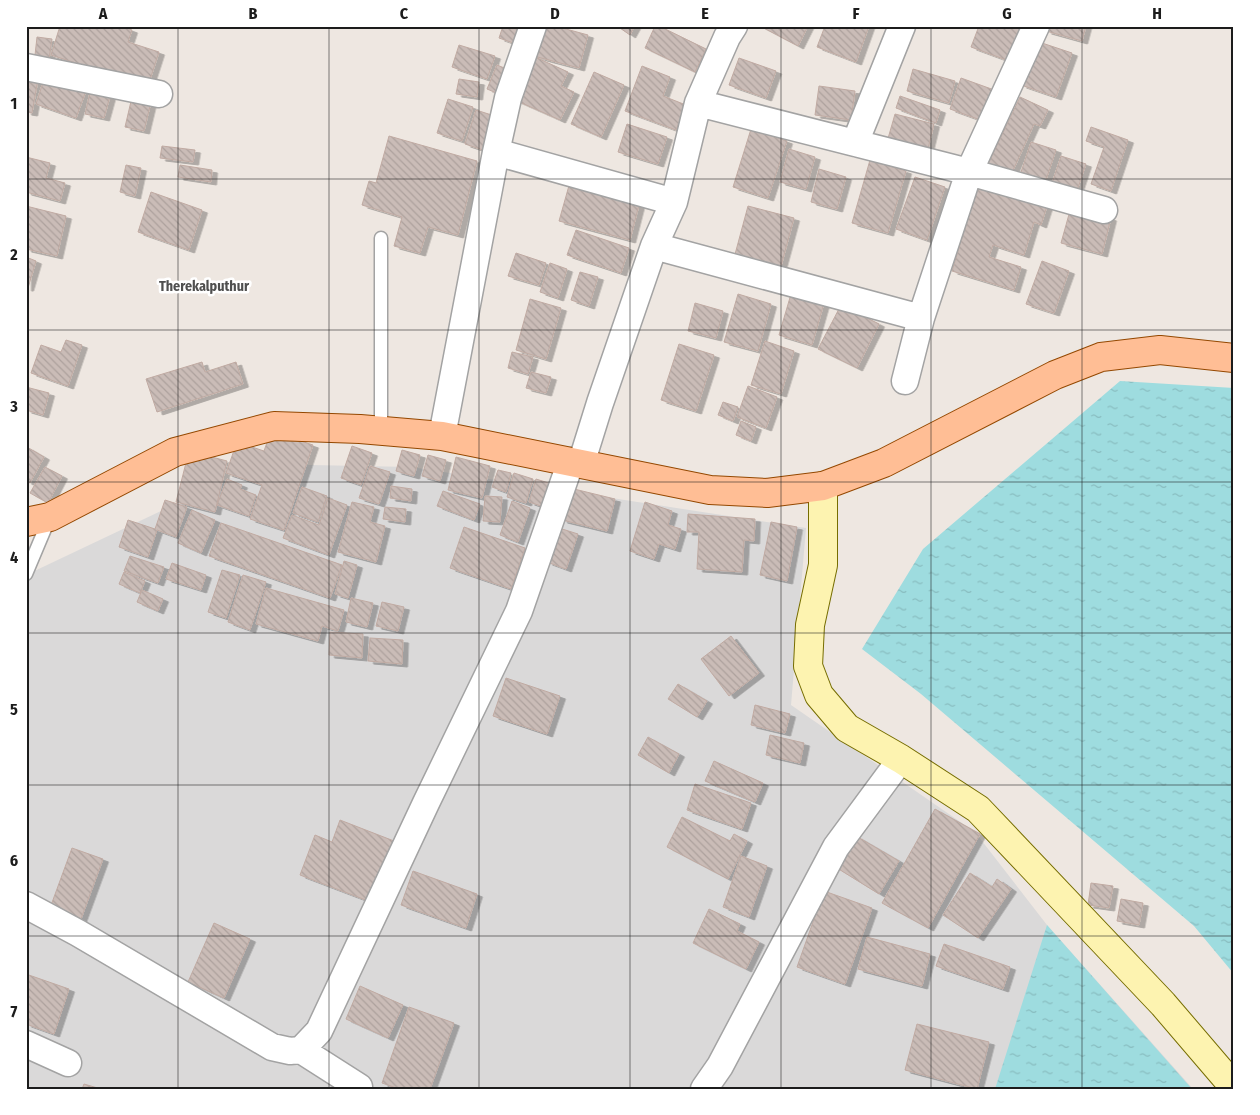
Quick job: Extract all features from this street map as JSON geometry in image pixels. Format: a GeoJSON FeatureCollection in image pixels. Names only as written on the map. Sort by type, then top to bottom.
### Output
{"type":"FeatureCollection","features":[{"type":"Feature","properties":{"kind":"main road"},"geometry":{"type":"LineString","coordinates":[[38,519],[175,452],[274,426],[442,436],[710,490],[767,492],[823,486],[884,462],[1055,375],[1101,357],[1160,350],[1234,358]]}},
{"type":"Feature","properties":{"kind":"street"},"geometry":{"type":"LineString","coordinates":[[442,436],[496,152],[508,98],[533,26]]}},
{"type":"Feature","properties":{"kind":"street"},"geometry":{"type":"LineString","coordinates":[[301,1050],[319,1031],[519,611],[600,402],[654,246],[674,202],[698,103],[727,37],[734,26]]}},
{"type":"Feature","properties":{"kind":"street"},"geometry":{"type":"LineString","coordinates":[[855,142],[902,26]]}},
{"type":"Feature","properties":{"kind":"street"},"geometry":{"type":"LineString","coordinates":[[905,381],[920,318],[969,172],[1036,26]]}},
{"type":"Feature","properties":{"kind":"street"},"geometry":{"type":"LineString","coordinates":[[26,67],[159,94]]}},
{"type":"Feature","properties":{"kind":"street"},"geometry":{"type":"LineString","coordinates":[[698,103],[969,172],[1104,210]]}},
{"type":"Feature","properties":{"kind":"street"},"geometry":{"type":"LineString","coordinates":[[496,152],[674,202]]}},
{"type":"Feature","properties":{"kind":"street"},"geometry":{"type":"LineString","coordinates":[[654,246],[920,318]]}},
{"type":"Feature","properties":{"kind":"street"},"geometry":{"type":"LineString","coordinates":[[823,486],[823,565],[810,625],[808,666],[819,695],[847,728],[901,759],[978,808],[1163,1004],[1234,1087]]}},
{"type":"Feature","properties":{"kind":"street"},"geometry":{"type":"LineString","coordinates":[[704,1089],[720,1066],[836,847],[901,759]]}},
{"type":"Feature","properties":{"kind":"street"},"geometry":{"type":"LineString","coordinates":[[26,905],[78,933],[272,1047],[290,1051],[301,1050],[359,1087]]}},
{"type":"Feature","properties":{"kind":"street"},"geometry":{"type":"LineString","coordinates":[[26,1044],[68,1063]]}},
{"type":"Feature","properties":{"kind":"lane"},"geometry":{"type":"LineString","coordinates":[[381,238],[381,431]]}},
{"type":"Feature","properties":{"kind":"lane"},"geometry":{"type":"LineString","coordinates":[[26,574],[38,519]]}},
{"type":"Feature","properties":{"kind":"shaded area"},"geometry":{"type":"Polygon","coordinates":[[[260,464],[411,467],[806,528],[791,705],[975,832],[1047,925],[1193,1089],[26,1089],[26,575],[260,464]]]}},
{"type":"Feature","properties":{"kind":"water"},"geometry":{"type":"Polygon","coordinates":[[[1120,381],[1234,388],[1234,974],[1194,926],[921,694],[862,649],[923,549],[1120,381]]]}},
{"type":"Feature","properties":{"kind":"water"},"geometry":{"type":"Polygon","coordinates":[[[1047,925],[1192,1089],[995,1089],[1047,925]]]}},
{"type":"Feature","properties":{"kind":"building"},"geometry":{"type":"Polygon","coordinates":[[[60,26],[121,26],[132,30],[128,42],[159,52],[148,86],[51,55],[60,26]]]}},
{"type":"Feature","properties":{"kind":"building"},"geometry":{"type":"Polygon","coordinates":[[[503,26],[528,26],[522,46],[499,38],[503,26]]]}},
{"type":"Feature","properties":{"kind":"building"},"geometry":{"type":"Polygon","coordinates":[[[537,26],[555,26],[588,35],[579,68],[530,55],[537,26]]]}},
{"type":"Feature","properties":{"kind":"building"},"geometry":{"type":"Polygon","coordinates":[[[617,26],[635,26],[630,35],[617,26]]]}},
{"type":"Feature","properties":{"kind":"building"},"geometry":{"type":"Polygon","coordinates":[[[655,26],[659,26],[706,49],[695,72],[645,48],[655,26]]]}},
{"type":"Feature","properties":{"kind":"building"},"geometry":{"type":"Polygon","coordinates":[[[760,26],[808,26],[798,46],[760,26]]]}},
{"type":"Feature","properties":{"kind":"building"},"geometry":{"type":"Polygon","coordinates":[[[825,26],[869,26],[856,62],[817,47],[825,26]]]}},
{"type":"Feature","properties":{"kind":"building"},"geometry":{"type":"Polygon","coordinates":[[[979,26],[1022,26],[1009,61],[971,47],[979,26]]]}},
{"type":"Feature","properties":{"kind":"building"},"geometry":{"type":"Polygon","coordinates":[[[1048,26],[1086,26],[1082,41],[1046,31],[1048,26]]]}},
{"type":"Feature","properties":{"kind":"building"},"geometry":{"type":"Polygon","coordinates":[[[37,37],[52,39],[48,66],[34,64],[37,37]]]}},
{"type":"Feature","properties":{"kind":"building"},"geometry":{"type":"Polygon","coordinates":[[[1036,41],[1072,53],[1056,97],[1021,85],[1036,41]]]}},
{"type":"Feature","properties":{"kind":"building"},"geometry":{"type":"Polygon","coordinates":[[[459,45],[495,56],[487,79],[452,67],[459,45]]]}},
{"type":"Feature","properties":{"kind":"building"},"geometry":{"type":"Polygon","coordinates":[[[535,57],[568,72],[561,86],[574,92],[560,120],[515,100],[535,57]]]}},
{"type":"Feature","properties":{"kind":"building"},"geometry":{"type":"Polygon","coordinates":[[[739,58],[776,71],[766,98],[729,85],[739,58]]]}},
{"type":"Feature","properties":{"kind":"building"},"geometry":{"type":"Polygon","coordinates":[[[497,65],[514,72],[504,96],[487,89],[497,65]]]}},
{"type":"Feature","properties":{"kind":"building"},"geometry":{"type":"Polygon","coordinates":[[[642,66],[670,77],[663,96],[686,105],[676,130],[625,111],[642,66]]]}},
{"type":"Feature","properties":{"kind":"building"},"geometry":{"type":"Polygon","coordinates":[[[913,69],[955,81],[949,103],[907,91],[913,69]]]}},
{"type":"Feature","properties":{"kind":"building"},"geometry":{"type":"Polygon","coordinates":[[[26,72],[39,74],[32,113],[26,112],[26,72]]]}},
{"type":"Feature","properties":{"kind":"building"},"geometry":{"type":"Polygon","coordinates":[[[594,72],[624,85],[601,137],[571,124],[594,72]]]}},
{"type":"Feature","properties":{"kind":"building"},"geometry":{"type":"Polygon","coordinates":[[[45,76],[87,88],[76,118],[36,104],[45,76]]]}},
{"type":"Feature","properties":{"kind":"building"},"geometry":{"type":"Polygon","coordinates":[[[961,78],[997,91],[986,122],[950,109],[961,78]]]}},
{"type":"Feature","properties":{"kind":"building"},"geometry":{"type":"Polygon","coordinates":[[[459,79],[479,82],[477,97],[456,94],[459,79]]]}},
{"type":"Feature","properties":{"kind":"building"},"geometry":{"type":"Polygon","coordinates":[[[92,84],[112,89],[104,118],[85,114],[92,84]]]}},
{"type":"Feature","properties":{"kind":"building"},"geometry":{"type":"Polygon","coordinates":[[[819,86],[855,91],[851,120],[815,115],[819,86]]]}},
{"type":"Feature","properties":{"kind":"building"},"geometry":{"type":"Polygon","coordinates":[[[900,96],[940,110],[936,123],[896,108],[900,96]]]}},
{"type":"Feature","properties":{"kind":"building"},"geometry":{"type":"Polygon","coordinates":[[[132,97],[151,102],[144,131],[125,127],[132,97]]]}},
{"type":"Feature","properties":{"kind":"building"},"geometry":{"type":"Polygon","coordinates":[[[1020,97],[1048,110],[1040,126],[1034,124],[1011,175],[988,164],[1020,97]]]}},
{"type":"Feature","properties":{"kind":"building"},"geometry":{"type":"Polygon","coordinates":[[[448,99],[473,107],[462,141],[437,133],[448,99]]]}},
{"type":"Feature","properties":{"kind":"building"},"geometry":{"type":"Polygon","coordinates":[[[476,110],[501,118],[489,152],[465,144],[476,110]]]}},
{"type":"Feature","properties":{"kind":"building"},"geometry":{"type":"Polygon","coordinates":[[[895,114],[934,124],[927,153],[887,142],[895,114]]]}},
{"type":"Feature","properties":{"kind":"building"},"geometry":{"type":"Polygon","coordinates":[[[627,124],[667,137],[658,164],[618,152],[627,124]]]}},
{"type":"Feature","properties":{"kind":"building"},"geometry":{"type":"Polygon","coordinates":[[[1091,127],[1128,140],[1111,191],[1091,184],[1104,147],[1086,141],[1091,127]]]}},
{"type":"Feature","properties":{"kind":"building"},"geometry":{"type":"Polygon","coordinates":[[[751,129],[787,141],[768,198],[733,187],[751,129]]]}},
{"type":"Feature","properties":{"kind":"building"},"geometry":{"type":"Polygon","coordinates":[[[389,136],[477,161],[458,235],[428,227],[420,253],[394,246],[402,217],[362,205],[369,181],[376,183],[389,136]]]}},
{"type":"Feature","properties":{"kind":"building"},"geometry":{"type":"Polygon","coordinates":[[[1031,142],[1056,150],[1046,180],[1021,172],[1031,142]]]}},
{"type":"Feature","properties":{"kind":"building"},"geometry":{"type":"Polygon","coordinates":[[[162,146],[195,150],[193,162],[160,158],[162,146]]]}},
{"type":"Feature","properties":{"kind":"building"},"geometry":{"type":"Polygon","coordinates":[[[789,149],[815,157],[806,189],[780,182],[789,149]]]}},
{"type":"Feature","properties":{"kind":"building"},"geometry":{"type":"Polygon","coordinates":[[[1061,156],[1086,164],[1076,194],[1051,186],[1061,156]]]}},
{"type":"Feature","properties":{"kind":"building"},"geometry":{"type":"Polygon","coordinates":[[[26,157],[50,163],[46,178],[65,183],[60,201],[26,192],[26,157]]]}},
{"type":"Feature","properties":{"kind":"building"},"geometry":{"type":"Polygon","coordinates":[[[870,160],[906,171],[888,233],[852,223],[870,160]]]}},
{"type":"Feature","properties":{"kind":"building"},"geometry":{"type":"Polygon","coordinates":[[[126,165],[141,168],[135,196],[120,192],[126,165]]]}},
{"type":"Feature","properties":{"kind":"building"},"geometry":{"type":"Polygon","coordinates":[[[180,165],[212,170],[211,182],[178,177],[180,165]]]}},
{"type":"Feature","properties":{"kind":"building"},"geometry":{"type":"Polygon","coordinates":[[[819,169],[846,177],[837,209],[811,202],[819,169]]]}},
{"type":"Feature","properties":{"kind":"building"},"geometry":{"type":"Polygon","coordinates":[[[915,177],[945,187],[927,240],[896,229],[915,177]]]}},
{"type":"Feature","properties":{"kind":"building"},"geometry":{"type":"Polygon","coordinates":[[[980,179],[1048,203],[1041,225],[1034,222],[1024,255],[993,245],[989,257],[1021,267],[1014,290],[952,271],[980,179]]]}},
{"type":"Feature","properties":{"kind":"building"},"geometry":{"type":"Polygon","coordinates":[[[570,182],[640,201],[630,240],[559,221],[570,182]]]}},
{"type":"Feature","properties":{"kind":"building"},"geometry":{"type":"Polygon","coordinates":[[[151,192],[202,210],[189,250],[138,232],[151,192]]]}},
{"type":"Feature","properties":{"kind":"building"},"geometry":{"type":"Polygon","coordinates":[[[26,206],[66,216],[57,256],[26,249],[26,206]]]}},
{"type":"Feature","properties":{"kind":"building"},"geometry":{"type":"Polygon","coordinates":[[[748,206],[794,218],[780,270],[734,258],[748,206]]]}},
{"type":"Feature","properties":{"kind":"building"},"geometry":{"type":"Polygon","coordinates":[[[1071,207],[1111,218],[1102,254],[1061,243],[1071,207]]]}},
{"type":"Feature","properties":{"kind":"building"},"geometry":{"type":"Polygon","coordinates":[[[576,230],[629,248],[621,273],[567,255],[576,230]]]}},
{"type":"Feature","properties":{"kind":"building"},"geometry":{"type":"Polygon","coordinates":[[[516,253],[546,263],[539,285],[508,276],[516,253]]]}},
{"type":"Feature","properties":{"kind":"building"},"geometry":{"type":"Polygon","coordinates":[[[26,257],[36,261],[28,288],[26,288],[26,257]]]}},
{"type":"Feature","properties":{"kind":"building"},"geometry":{"type":"Polygon","coordinates":[[[1042,261],[1069,271],[1054,313],[1026,304],[1042,261]]]}},
{"type":"Feature","properties":{"kind":"building"},"geometry":{"type":"Polygon","coordinates":[[[550,263],[567,269],[558,298],[540,292],[550,263]]]}},
{"type":"Feature","properties":{"kind":"building"},"geometry":{"type":"Polygon","coordinates":[[[580,272],[598,277],[589,306],[571,300],[580,272]]]}},
{"type":"Feature","properties":{"kind":"building"},"geometry":{"type":"Polygon","coordinates":[[[738,294],[771,304],[758,351],[724,342],[738,294]]]}},
{"type":"Feature","properties":{"kind":"building"},"geometry":{"type":"Polygon","coordinates":[[[791,294],[824,303],[812,345],[779,335],[791,294]]]}},
{"type":"Feature","properties":{"kind":"building"},"geometry":{"type":"Polygon","coordinates":[[[530,299],[561,308],[546,359],[516,350],[530,299]]]}},
{"type":"Feature","properties":{"kind":"building"},"geometry":{"type":"Polygon","coordinates":[[[695,303],[723,311],[716,338],[688,331],[695,303]]]}},
{"type":"Feature","properties":{"kind":"building"},"geometry":{"type":"Polygon","coordinates":[[[841,305],[879,324],[857,368],[818,349],[841,305]]]}},
{"type":"Feature","properties":{"kind":"building"},"geometry":{"type":"Polygon","coordinates":[[[66,340],[82,345],[68,386],[31,373],[41,345],[61,352],[66,340]]]}},
{"type":"Feature","properties":{"kind":"building"},"geometry":{"type":"Polygon","coordinates":[[[765,341],[794,351],[781,394],[751,385],[765,341]]]}},
{"type":"Feature","properties":{"kind":"building"},"geometry":{"type":"Polygon","coordinates":[[[679,344],[714,355],[696,411],[661,400],[679,344]]]}},
{"type":"Feature","properties":{"kind":"building"},"geometry":{"type":"Polygon","coordinates":[[[512,352],[533,357],[528,374],[508,368],[512,352]]]}},
{"type":"Feature","properties":{"kind":"building"},"geometry":{"type":"Polygon","coordinates":[[[202,362],[205,372],[236,362],[243,384],[157,412],[146,379],[202,362]]]}},
{"type":"Feature","properties":{"kind":"building"},"geometry":{"type":"Polygon","coordinates":[[[531,372],[551,377],[546,393],[526,388],[531,372]]]}},
{"type":"Feature","properties":{"kind":"building"},"geometry":{"type":"Polygon","coordinates":[[[748,386],[777,397],[766,428],[737,417],[748,386]]]}},
{"type":"Feature","properties":{"kind":"building"},"geometry":{"type":"Polygon","coordinates":[[[26,387],[49,393],[43,415],[26,410],[26,387]]]}},
{"type":"Feature","properties":{"kind":"building"},"geometry":{"type":"Polygon","coordinates":[[[723,402],[738,407],[733,421],[718,415],[723,402]]]}},
{"type":"Feature","properties":{"kind":"building"},"geometry":{"type":"Polygon","coordinates":[[[741,421],[756,427],[751,441],[736,435],[741,421]]]}},
{"type":"Feature","properties":{"kind":"building"},"geometry":{"type":"Polygon","coordinates":[[[271,431],[313,445],[284,530],[250,519],[262,485],[226,473],[237,442],[264,451],[271,431]]]}},
{"type":"Feature","properties":{"kind":"building"},"geometry":{"type":"Polygon","coordinates":[[[352,446],[372,453],[361,485],[341,478],[352,446]]]}},
{"type":"Feature","properties":{"kind":"building"},"geometry":{"type":"Polygon","coordinates":[[[27,447],[44,457],[30,483],[26,481],[27,447]]]}},
{"type":"Feature","properties":{"kind":"building"},"geometry":{"type":"Polygon","coordinates":[[[402,450],[420,455],[414,476],[396,471],[402,450]]]}},
{"type":"Feature","properties":{"kind":"building"},"geometry":{"type":"Polygon","coordinates":[[[189,451],[227,461],[215,512],[176,502],[189,451]]]}},
{"type":"Feature","properties":{"kind":"building"},"geometry":{"type":"Polygon","coordinates":[[[428,455],[446,460],[440,481],[422,476],[428,455]]]}},
{"type":"Feature","properties":{"kind":"building"},"geometry":{"type":"Polygon","coordinates":[[[456,457],[490,466],[482,498],[448,490],[456,457]]]}},
{"type":"Feature","properties":{"kind":"building"},"geometry":{"type":"Polygon","coordinates":[[[370,466],[390,472],[379,504],[359,498],[370,466]]]}},
{"type":"Feature","properties":{"kind":"building"},"geometry":{"type":"Polygon","coordinates":[[[45,467],[62,476],[48,503],[30,493],[45,467]]]}},
{"type":"Feature","properties":{"kind":"building"},"geometry":{"type":"Polygon","coordinates":[[[498,470],[511,473],[506,492],[492,487],[498,470]]]}},
{"type":"Feature","properties":{"kind":"building"},"geometry":{"type":"Polygon","coordinates":[[[514,473],[533,479],[526,503],[507,497],[514,473]]]}},
{"type":"Feature","properties":{"kind":"building"},"geometry":{"type":"Polygon","coordinates":[[[227,479],[242,485],[240,489],[256,495],[249,516],[217,505],[227,479]]]}},
{"type":"Feature","properties":{"kind":"building"},"geometry":{"type":"Polygon","coordinates":[[[536,479],[555,485],[547,508],[529,502],[536,479]]]}},
{"type":"Feature","properties":{"kind":"building"},"geometry":{"type":"Polygon","coordinates":[[[391,486],[412,489],[411,501],[390,498],[391,486]]]}},
{"type":"Feature","properties":{"kind":"building"},"geometry":{"type":"Polygon","coordinates":[[[302,487],[327,496],[318,522],[293,513],[302,487]]]}},
{"type":"Feature","properties":{"kind":"building"},"geometry":{"type":"Polygon","coordinates":[[[570,488],[615,499],[607,531],[562,520],[570,488]]]}},
{"type":"Feature","properties":{"kind":"building"},"geometry":{"type":"Polygon","coordinates":[[[443,491],[480,504],[474,520],[437,506],[443,491]]]}},
{"type":"Feature","properties":{"kind":"building"},"geometry":{"type":"Polygon","coordinates":[[[485,496],[502,497],[500,522],[483,521],[485,496]]]}},
{"type":"Feature","properties":{"kind":"building"},"geometry":{"type":"Polygon","coordinates":[[[328,498],[347,505],[329,555],[283,538],[292,515],[319,525],[328,498]]]}},
{"type":"Feature","properties":{"kind":"building"},"geometry":{"type":"Polygon","coordinates":[[[165,500],[187,507],[176,537],[157,530],[148,557],[119,547],[128,520],[155,529],[165,500]]]}},
{"type":"Feature","properties":{"kind":"building"},"geometry":{"type":"Polygon","coordinates":[[[512,501],[530,508],[518,542],[500,535],[512,501]]]}},
{"type":"Feature","properties":{"kind":"building"},"geometry":{"type":"Polygon","coordinates":[[[352,502],[374,507],[370,522],[385,526],[376,562],[338,552],[352,502]]]}},
{"type":"Feature","properties":{"kind":"building"},"geometry":{"type":"Polygon","coordinates":[[[645,502],[672,511],[668,525],[681,529],[675,549],[659,544],[654,559],[630,551],[645,502]]]}},
{"type":"Feature","properties":{"kind":"building"},"geometry":{"type":"Polygon","coordinates":[[[385,507],[406,509],[405,522],[383,519],[385,507]]]}},
{"type":"Feature","properties":{"kind":"building"},"geometry":{"type":"Polygon","coordinates":[[[192,510],[215,520],[201,553],[178,543],[192,510]]]}},
{"type":"Feature","properties":{"kind":"building"},"geometry":{"type":"Polygon","coordinates":[[[688,514],[755,519],[754,541],[744,540],[742,572],[697,569],[699,532],[687,532],[688,514]]]}},
{"type":"Feature","properties":{"kind":"building"},"geometry":{"type":"Polygon","coordinates":[[[771,522],[797,527],[787,581],[760,575],[771,522]]]}},
{"type":"Feature","properties":{"kind":"building"},"geometry":{"type":"Polygon","coordinates":[[[221,523],[342,565],[330,598],[209,556],[221,523]]]}},
{"type":"Feature","properties":{"kind":"building"},"geometry":{"type":"Polygon","coordinates":[[[464,527],[525,548],[511,589],[450,568],[464,527]]]}},
{"type":"Feature","properties":{"kind":"building"},"geometry":{"type":"Polygon","coordinates":[[[559,528],[578,534],[566,569],[547,562],[559,528]]]}},
{"type":"Feature","properties":{"kind":"building"},"geometry":{"type":"Polygon","coordinates":[[[130,556],[164,567],[158,583],[124,571],[130,556]]]}},
{"type":"Feature","properties":{"kind":"building"},"geometry":{"type":"Polygon","coordinates":[[[344,561],[357,565],[348,598],[335,594],[344,561]]]}},
{"type":"Feature","properties":{"kind":"building"},"geometry":{"type":"Polygon","coordinates":[[[172,563],[206,575],[201,590],[166,579],[172,563]]]}},
{"type":"Feature","properties":{"kind":"building"},"geometry":{"type":"Polygon","coordinates":[[[222,570],[240,575],[226,618],[208,612],[222,570]]]}},
{"type":"Feature","properties":{"kind":"building"},"geometry":{"type":"Polygon","coordinates":[[[124,572],[145,581],[140,593],[119,584],[124,572]]]}},
{"type":"Feature","properties":{"kind":"building"},"geometry":{"type":"Polygon","coordinates":[[[243,575],[266,582],[250,630],[228,622],[243,575]]]}},
{"type":"Feature","properties":{"kind":"building"},"geometry":{"type":"Polygon","coordinates":[[[266,588],[344,610],[338,631],[322,626],[318,641],[256,624],[266,588]]]}},
{"type":"Feature","properties":{"kind":"building"},"geometry":{"type":"Polygon","coordinates":[[[142,590],[163,599],[158,611],[137,602],[142,590]]]}},
{"type":"Feature","properties":{"kind":"building"},"geometry":{"type":"Polygon","coordinates":[[[351,598],[373,603],[367,627],[346,622],[351,598]]]}},
{"type":"Feature","properties":{"kind":"building"},"geometry":{"type":"Polygon","coordinates":[[[382,602],[404,607],[398,631],[376,626],[382,602]]]}},
{"type":"Feature","properties":{"kind":"building"},"geometry":{"type":"Polygon","coordinates":[[[330,632],[363,634],[362,658],[329,655],[330,632]]]}},
{"type":"Feature","properties":{"kind":"building"},"geometry":{"type":"Polygon","coordinates":[[[731,636],[759,673],[729,696],[701,659],[731,636]]]}},
{"type":"Feature","properties":{"kind":"building"},"geometry":{"type":"Polygon","coordinates":[[[370,638],[403,640],[402,664],[368,661],[370,638]]]}},
{"type":"Feature","properties":{"kind":"building"},"geometry":{"type":"Polygon","coordinates":[[[506,678],[560,696],[547,734],[493,716],[506,678]]]}},
{"type":"Feature","properties":{"kind":"building"},"geometry":{"type":"Polygon","coordinates":[[[678,684],[707,701],[697,717],[668,699],[678,684]]]}},
{"type":"Feature","properties":{"kind":"building"},"geometry":{"type":"Polygon","coordinates":[[[755,705],[790,714],[785,733],[751,725],[755,705]]]}},
{"type":"Feature","properties":{"kind":"building"},"geometry":{"type":"Polygon","coordinates":[[[770,735],[804,743],[800,763],[766,755],[770,735]]]}},
{"type":"Feature","properties":{"kind":"building"},"geometry":{"type":"Polygon","coordinates":[[[648,737],[679,754],[669,773],[638,755],[648,737]]]}},
{"type":"Feature","properties":{"kind":"building"},"geometry":{"type":"Polygon","coordinates":[[[714,761],[763,783],[755,802],[705,781],[714,761]]]}},
{"type":"Feature","properties":{"kind":"building"},"geometry":{"type":"Polygon","coordinates":[[[695,784],[751,803],[742,829],[687,810],[695,784]]]}},
{"type":"Feature","properties":{"kind":"building"},"geometry":{"type":"Polygon","coordinates":[[[935,809],[980,834],[928,928],[882,903],[935,809]]]}},
{"type":"Feature","properties":{"kind":"building"},"geometry":{"type":"Polygon","coordinates":[[[682,817],[730,841],[734,834],[747,841],[728,879],[667,847],[682,817]]]}},
{"type":"Feature","properties":{"kind":"building"},"geometry":{"type":"Polygon","coordinates":[[[340,820],[394,841],[371,902],[300,875],[315,835],[332,842],[340,820]]]}},
{"type":"Feature","properties":{"kind":"building"},"geometry":{"type":"Polygon","coordinates":[[[856,836],[899,861],[879,894],[837,868],[856,836]]]}},
{"type":"Feature","properties":{"kind":"building"},"geometry":{"type":"Polygon","coordinates":[[[72,848],[103,859],[81,919],[50,908],[72,848]]]}},
{"type":"Feature","properties":{"kind":"building"},"geometry":{"type":"Polygon","coordinates":[[[741,856],[767,866],[749,917],[723,907],[741,856]]]}},
{"type":"Feature","properties":{"kind":"building"},"geometry":{"type":"Polygon","coordinates":[[[413,871],[477,894],[466,928],[401,905],[413,871]]]}},
{"type":"Feature","properties":{"kind":"building"},"geometry":{"type":"Polygon","coordinates":[[[970,873],[992,887],[997,879],[1011,889],[978,938],[943,915],[970,873]]]}},
{"type":"Feature","properties":{"kind":"building"},"geometry":{"type":"Polygon","coordinates":[[[1091,883],[1113,886],[1109,908],[1088,905],[1091,883]]]}},
{"type":"Feature","properties":{"kind":"building"},"geometry":{"type":"Polygon","coordinates":[[[824,891],[872,908],[845,984],[797,967],[824,891]]]}},
{"type":"Feature","properties":{"kind":"building"},"geometry":{"type":"Polygon","coordinates":[[[1121,899],[1143,903],[1139,925],[1117,921],[1121,899]]]}},
{"type":"Feature","properties":{"kind":"building"},"geometry":{"type":"Polygon","coordinates":[[[709,909],[740,924],[737,931],[759,942],[746,969],[693,943],[709,909]]]}},
{"type":"Feature","properties":{"kind":"building"},"geometry":{"type":"Polygon","coordinates":[[[214,923],[250,939],[224,998],[188,982],[214,923]]]}},
{"type":"Feature","properties":{"kind":"building"},"geometry":{"type":"Polygon","coordinates":[[[867,937],[930,954],[922,986],[858,969],[867,937]]]}},
{"type":"Feature","properties":{"kind":"building"},"geometry":{"type":"Polygon","coordinates":[[[944,944],[1010,967],[1003,989],[936,966],[944,944]]]}},
{"type":"Feature","properties":{"kind":"building"},"geometry":{"type":"Polygon","coordinates":[[[26,974],[69,989],[54,1034],[26,1024],[26,974]]]}},
{"type":"Feature","properties":{"kind":"building"},"geometry":{"type":"Polygon","coordinates":[[[360,986],[403,1005],[388,1038],[346,1019],[360,986]]]}},
{"type":"Feature","properties":{"kind":"building"},"geometry":{"type":"Polygon","coordinates":[[[409,1007],[454,1023],[430,1089],[399,1089],[382,1083],[409,1007]]]}},
{"type":"Feature","properties":{"kind":"building"},"geometry":{"type":"Polygon","coordinates":[[[917,1024],[989,1042],[977,1089],[905,1070],[917,1024]]]}},
{"type":"Feature","properties":{"kind":"building"},"geometry":{"type":"Polygon","coordinates":[[[84,1084],[101,1089],[82,1089],[84,1084]]]}},
{"type":"Feature","properties":{"kind":"district","name":"Therekalputhur"},"geometry":{"type":"Point","coordinates":[204,286]}}]}
